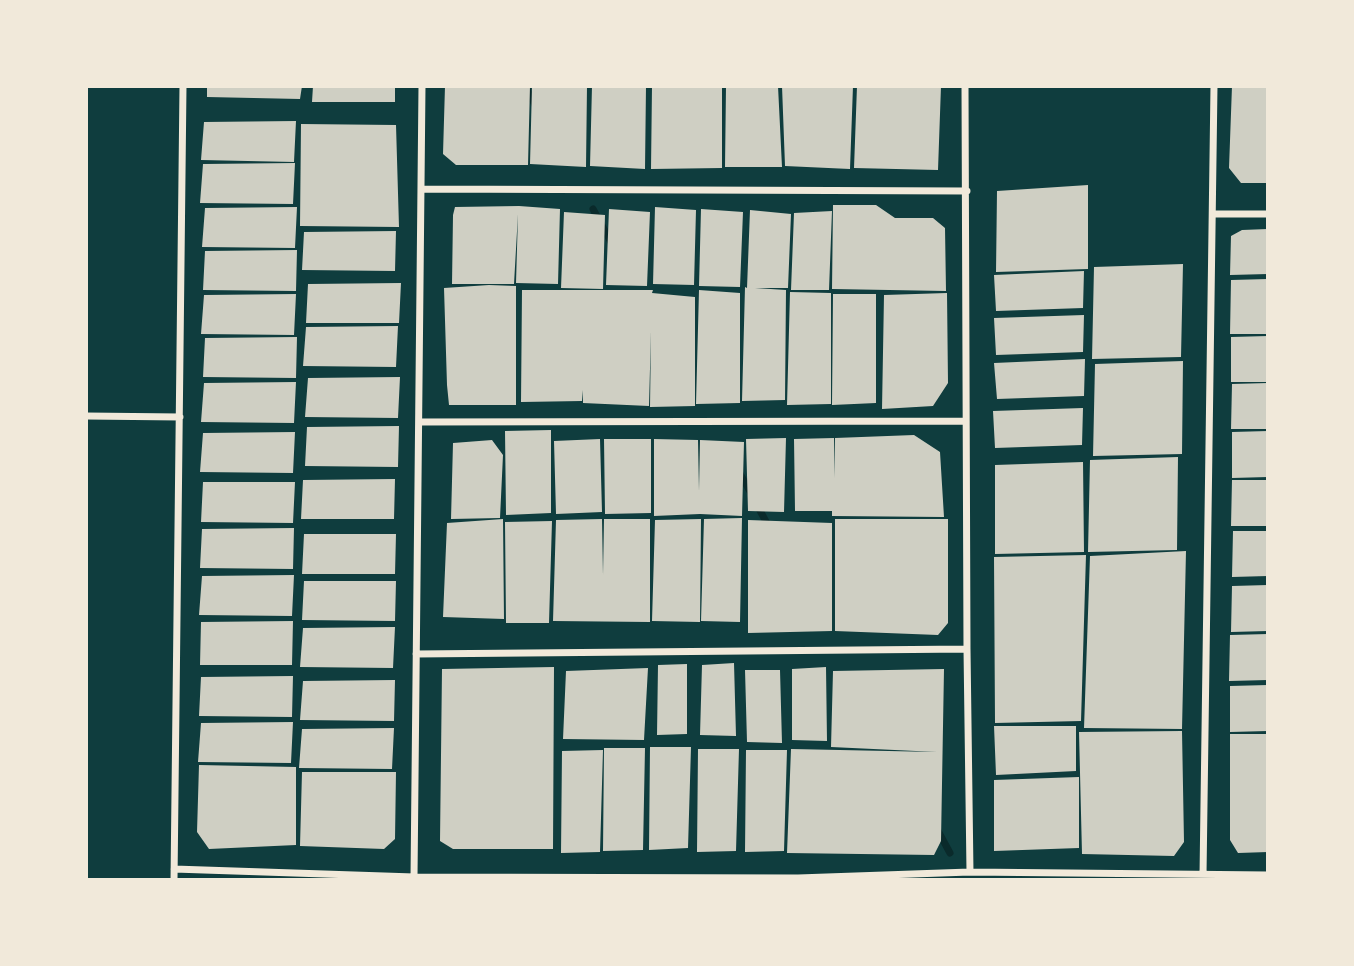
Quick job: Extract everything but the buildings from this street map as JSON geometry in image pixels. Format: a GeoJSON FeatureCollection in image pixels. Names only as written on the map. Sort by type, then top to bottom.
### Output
{"type":"FeatureCollection","features":[{"type":"Feature","properties":{"kind":"street"},"geometry":{"type":"LineString","coordinates":[[174,880],[183,86]]}},
{"type":"Feature","properties":{"kind":"street"},"geometry":{"type":"LineString","coordinates":[[414,877],[422,86]]}},
{"type":"Feature","properties":{"kind":"street"},"geometry":{"type":"LineString","coordinates":[[965,86],[970,872]]}},
{"type":"Feature","properties":{"kind":"street"},"geometry":{"type":"LineString","coordinates":[[1203,875],[1214,86]]}},
{"type":"Feature","properties":{"kind":"street"},"geometry":{"type":"LineString","coordinates":[[421,189],[967,191]]}},
{"type":"Feature","properties":{"kind":"street"},"geometry":{"type":"LineString","coordinates":[[1213,214],[1268,215]]}},
{"type":"Feature","properties":{"kind":"street"},"geometry":{"type":"LineString","coordinates":[[86,416],[180,417]]}},
{"type":"Feature","properties":{"kind":"street"},"geometry":{"type":"LineString","coordinates":[[419,422],[967,421]]}},
{"type":"Feature","properties":{"kind":"street"},"geometry":{"type":"LineString","coordinates":[[416,654],[967,649]]}},
{"type":"Feature","properties":{"kind":"street"},"geometry":{"type":"LineString","coordinates":[[174,869],[414,877],[798,879],[970,872],[1268,875]]}},
{"type":"Feature","properties":{"kind":"waterway"},"geometry":{"type":"LineString","coordinates":[[525,86],[536,107]]}},
{"type":"Feature","properties":{"kind":"waterway"},"geometry":{"type":"LineString","coordinates":[[593,209],[611,242]]}},
{"type":"Feature","properties":{"kind":"waterway"},"geometry":{"type":"LineString","coordinates":[[739,472],[752,495]]}},
{"type":"Feature","properties":{"kind":"waterway"},"geometry":{"type":"LineString","coordinates":[[757,505],[770,529]]}},
{"type":"Feature","properties":{"kind":"waterway"},"geometry":{"type":"LineString","coordinates":[[937,829],[950,853]]}}]}
